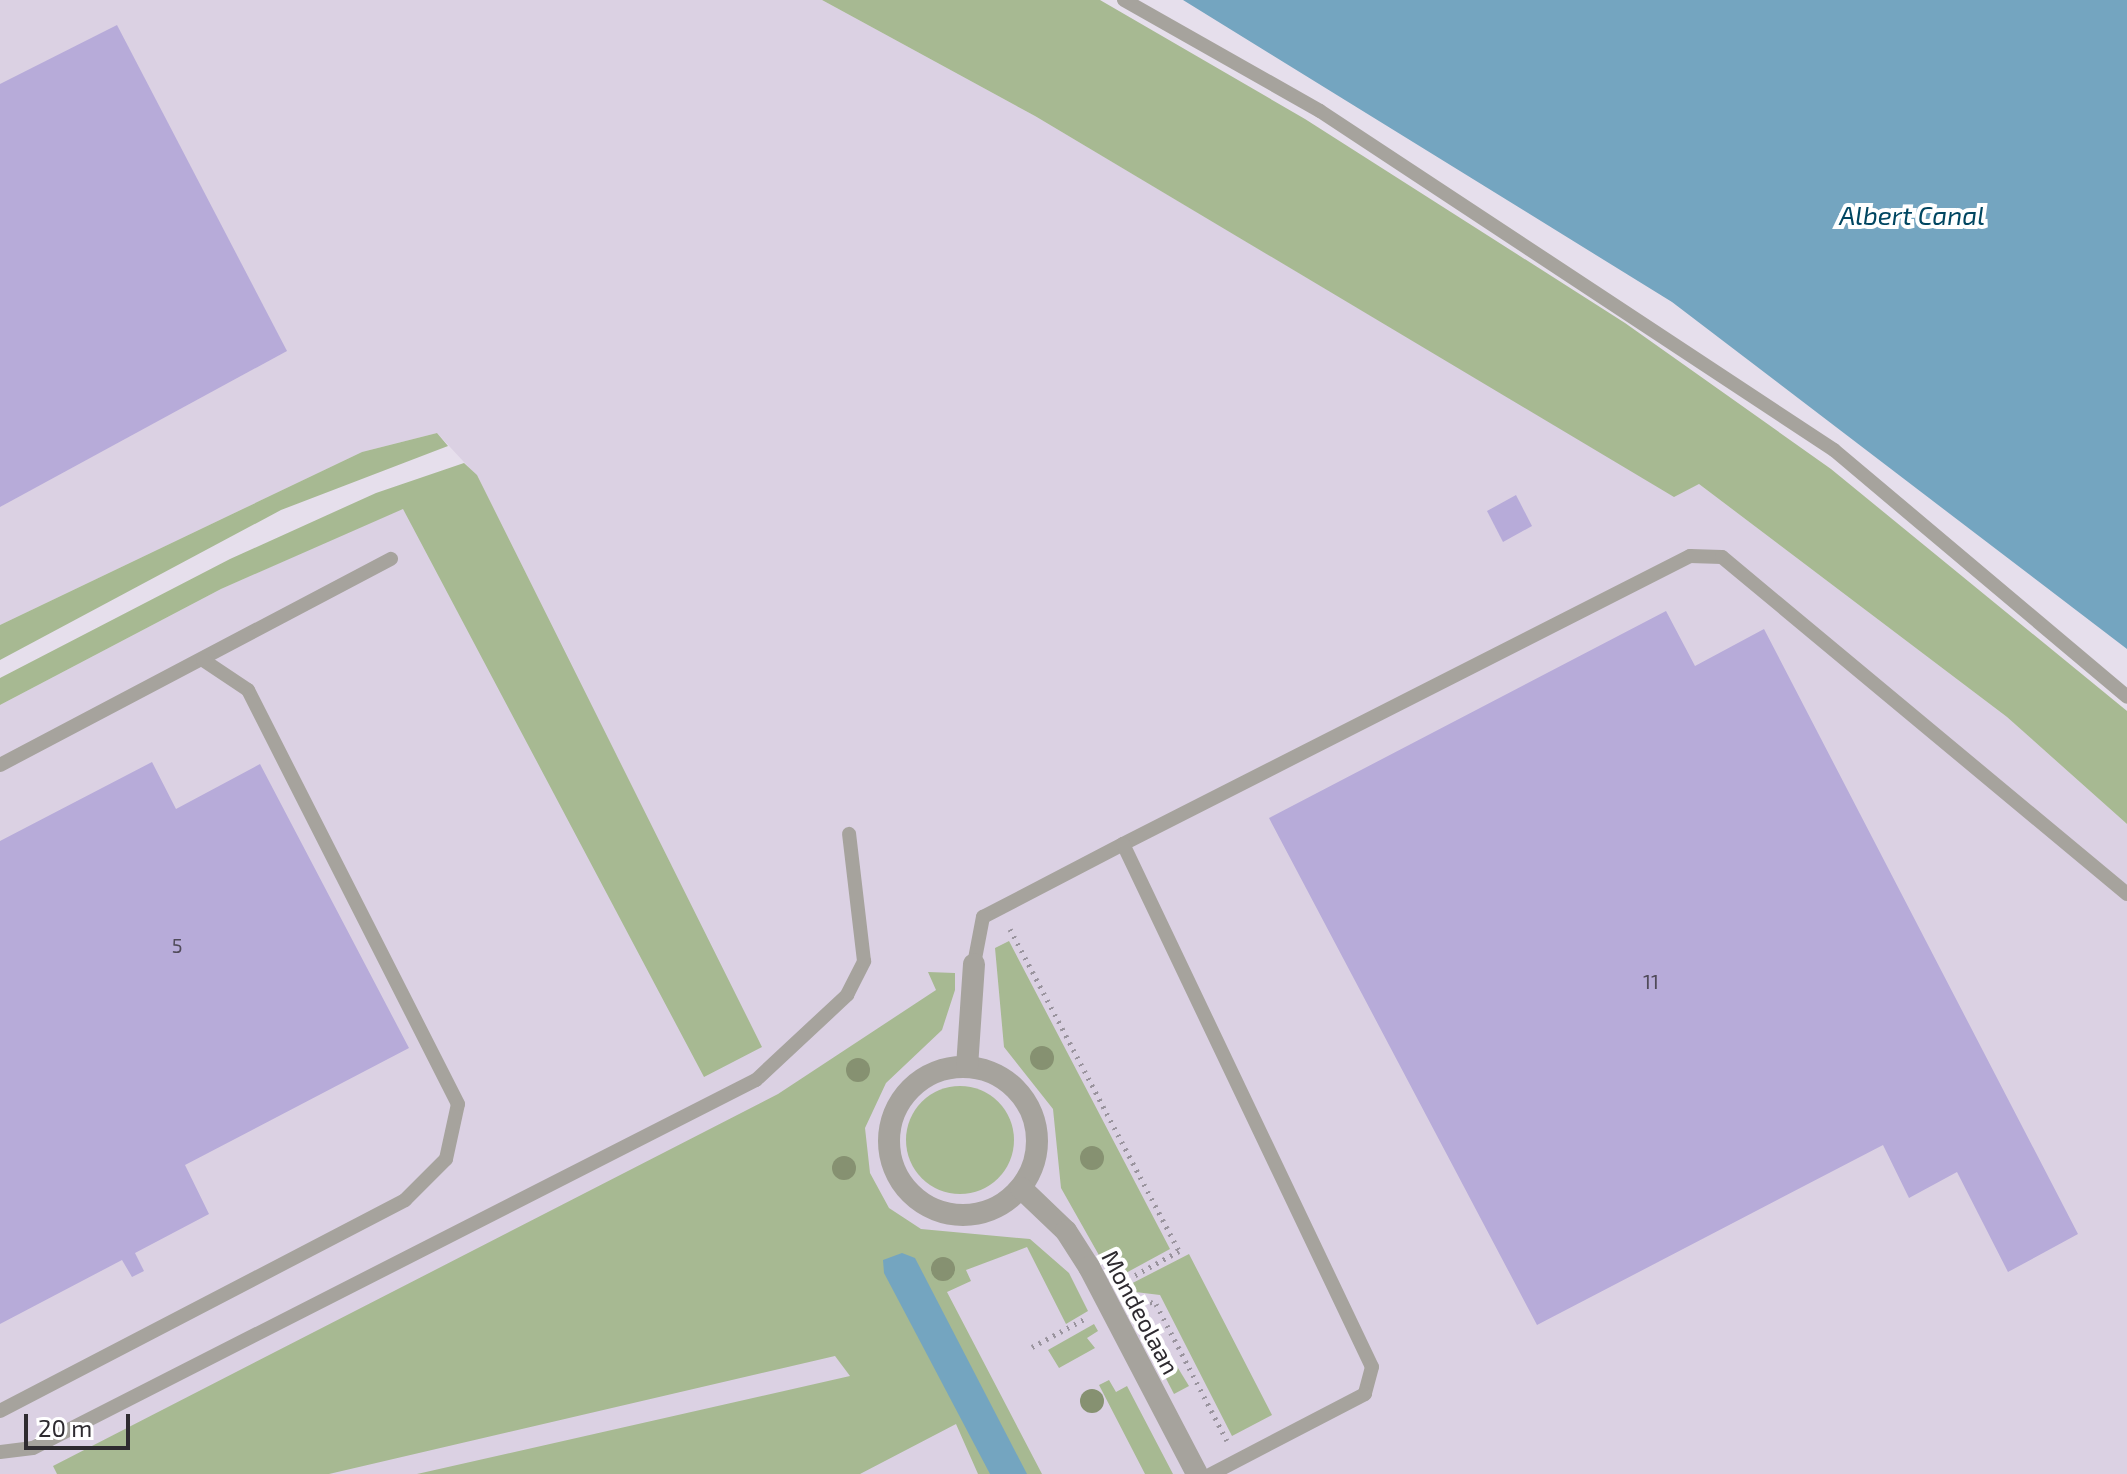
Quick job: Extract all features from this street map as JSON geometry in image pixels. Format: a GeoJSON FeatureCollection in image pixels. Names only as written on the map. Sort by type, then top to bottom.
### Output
{"type":"FeatureCollection","features":[{"type":"Feature","properties":{"kind":"street"},"geometry":{"type":"LineString","coordinates":[[967,1067],[974,964]]}},
{"type":"Feature","properties":{"kind":"street"},"geometry":{"type":"LineString","coordinates":[[967,1067],[1006,1080],[1031,1111],[1037,1151],[1021,1188],[995,1207],[964,1215],[922,1204],[894,1171],[889,1128],[896,1107],[926,1076],[967,1067]]}},
{"type":"Feature","properties":{"kind":"street","name":"Mondeolaan"},"geometry":{"type":"LineString","coordinates":[[1021,1188],[1066,1231],[1197,1474]]}},
{"type":"Feature","properties":{"kind":"lane"},"geometry":{"type":"LineString","coordinates":[[1124,0],[1320,111],[1834,450],[2127,697]]}},
{"type":"Feature","properties":{"kind":"lane"},"geometry":{"type":"LineString","coordinates":[[974,964],[983,917],[1690,556],[1722,557],[2127,894]]}},
{"type":"Feature","properties":{"kind":"lane"},"geometry":{"type":"LineString","coordinates":[[0,765],[391,559]]}},
{"type":"Feature","properties":{"kind":"lane"},"geometry":{"type":"LineString","coordinates":[[0,1411],[405,1200],[446,1159],[458,1104],[248,690],[203,660]]}},
{"type":"Feature","properties":{"kind":"lane"},"geometry":{"type":"LineString","coordinates":[[0,1452],[33,1448],[756,1080],[847,995],[864,961],[849,834]]}},
{"type":"Feature","properties":{"kind":"lane"},"geometry":{"type":"LineString","coordinates":[[1123,844],[1372,1367],[1365,1394],[1211,1474]]}},
{"type":"Feature","properties":{"kind":"path"},"geometry":{"type":"LineString","coordinates":[[1000,908],[1179,1251],[1102,1293]]}},
{"type":"Feature","properties":{"kind":"path"},"geometry":{"type":"LineString","coordinates":[[1124,1298],[1156,1304],[1237,1460]]}},
{"type":"Feature","properties":{"kind":"path"},"geometry":{"type":"LineString","coordinates":[[1032,1347],[1093,1314]]}},
{"type":"Feature","properties":{"kind":"shaded area"},"geometry":{"type":"Polygon","coordinates":[[[0,0],[822,0],[1035,116],[1674,496],[1699,484],[2007,717],[2127,824],[2127,1474],[0,1474],[0,705],[221,589],[476,475],[437,433],[362,452],[0,625],[0,0]]]}},
{"type":"Feature","properties":{"kind":"green space"},"geometry":{"type":"Polygon","coordinates":[[[822,0],[1100,0],[1305,119],[1625,323],[1831,469],[2127,711],[2127,824],[2007,717],[1699,484],[1674,497],[1035,116],[822,0]]]}},
{"type":"Feature","properties":{"kind":"green space"},"geometry":{"type":"Polygon","coordinates":[[[437,433],[448,446],[281,510],[0,660],[0,625],[362,452],[437,433]]]}},
{"type":"Feature","properties":{"kind":"green space"},"geometry":{"type":"Polygon","coordinates":[[[464,463],[477,475],[762,1047],[704,1077],[403,509],[221,589],[0,705],[0,678],[230,559],[376,493],[464,463]]]}},
{"type":"Feature","properties":{"kind":"green space"},"geometry":{"type":"Polygon","coordinates":[[[1009,941],[1170,1249],[1113,1280],[1061,1188],[1053,1109],[1004,1047],[995,948],[1009,941]]]}},
{"type":"Feature","properties":{"kind":"green space"},"geometry":{"type":"Polygon","coordinates":[[[928,972],[955,973],[955,990],[942,1030],[886,1083],[865,1128],[870,1173],[889,1208],[921,1229],[1030,1239],[1069,1273],[1088,1311],[1066,1324],[1027,1247],[966,1270],[971,1281],[947,1292],[1042,1474],[978,1474],[956,1424],[860,1474],[417,1474],[850,1376],[835,1356],[329,1474],[57,1474],[53,1466],[778,1094],[936,990],[928,972]]]}},
{"type":"Feature","properties":{"kind":"green space"},"geometry":{"type":"Polygon","coordinates":[[[960,1086],[981,1090],[998,1102],[1010,1119],[1014,1140],[1010,1161],[998,1178],[981,1190],[960,1194],[939,1190],[922,1178],[910,1161],[906,1140],[910,1119],[922,1102],[939,1090],[960,1086]]]}},
{"type":"Feature","properties":{"kind":"green space"},"geometry":{"type":"Polygon","coordinates":[[[1189,1254],[1272,1415],[1232,1436],[1160,1295],[1119,1290],[1189,1254]]]}},
{"type":"Feature","properties":{"kind":"green space"},"geometry":{"type":"Polygon","coordinates":[[[1140,1306],[1189,1386],[1174,1394],[1129,1307],[1140,1306]]]}},
{"type":"Feature","properties":{"kind":"green space"},"geometry":{"type":"Polygon","coordinates":[[[1094,1324],[1098,1331],[1087,1338],[1095,1348],[1059,1368],[1048,1350],[1094,1324]]]}},
{"type":"Feature","properties":{"kind":"green space"},"geometry":{"type":"Polygon","coordinates":[[[1109,1380],[1116,1392],[1127,1386],[1173,1474],[1145,1474],[1099,1385],[1109,1380]]]}},
{"type":"Feature","properties":{"kind":"water","name":"Albert Canal"},"geometry":{"type":"Polygon","coordinates":[[[1183,0],[2127,0],[2127,649],[1672,302],[1183,0]]]}},
{"type":"Feature","properties":{"kind":"water"},"geometry":{"type":"Polygon","coordinates":[[[902,1253],[915,1258],[1027,1474],[990,1474],[884,1273],[883,1260],[902,1253]]]}},
{"type":"Feature","properties":{"kind":"building"},"geometry":{"type":"Polygon","coordinates":[[[117,25],[287,351],[0,507],[0,84],[117,25]]]}},
{"type":"Feature","properties":{"kind":"building"},"geometry":{"type":"Polygon","coordinates":[[[1516,495],[1532,526],[1503,542],[1487,511],[1516,495]]]}},
{"type":"Feature","properties":{"kind":"building"},"geometry":{"type":"Polygon","coordinates":[[[1666,611],[1695,666],[1764,629],[2078,1234],[2008,1272],[1957,1172],[1909,1198],[1883,1145],[1537,1325],[1269,818],[1666,611]]]}},
{"type":"Feature","properties":{"kind":"building"},"geometry":{"type":"Polygon","coordinates":[[[152,762],[176,809],[260,764],[409,1048],[185,1165],[209,1214],[135,1253],[144,1271],[132,1277],[122,1260],[0,1324],[0,841],[152,762]]]}}]}
